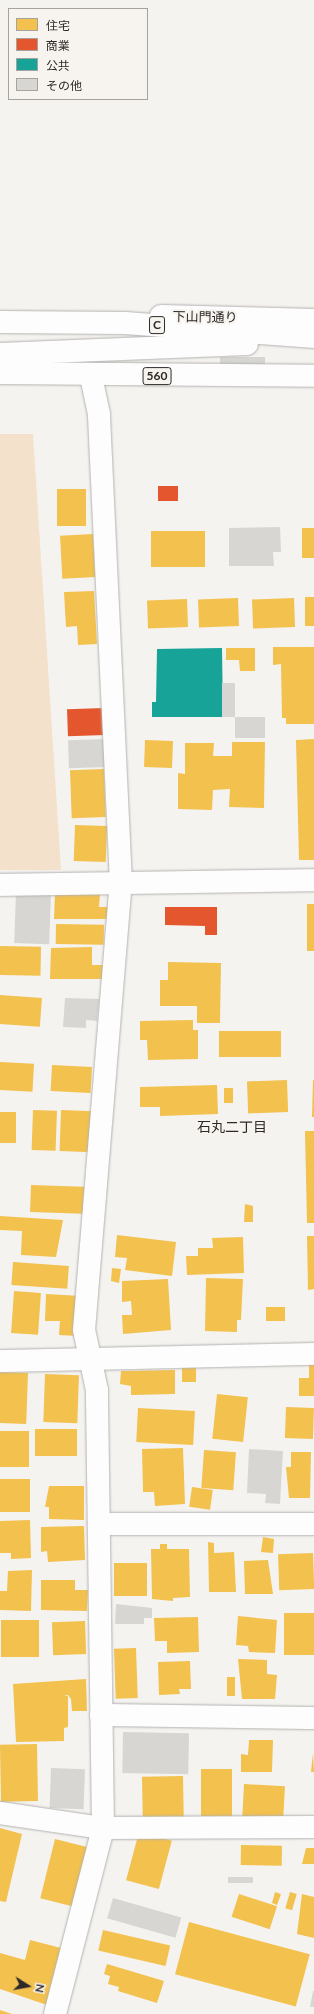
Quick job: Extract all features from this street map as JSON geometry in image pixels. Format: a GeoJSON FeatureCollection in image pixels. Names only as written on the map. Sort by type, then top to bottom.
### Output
{"type":"FeatureCollection","features":[{"type":"Feature","properties":{"kind":"main road","name":"C"},"geometry":{"type":"LineString","coordinates":[[0,313],[314,321]]}},
{"type":"Feature","properties":{"kind":"main road","name":"C"},"geometry":{"type":"LineString","coordinates":[[0,322],[125,323],[314,337]]}},
{"type":"Feature","properties":{"kind":"main road"},"geometry":{"type":"LineString","coordinates":[[0,354],[314,341]]}},
{"type":"Feature","properties":{"kind":"main road"},"geometry":{"type":"LineString","coordinates":[[0,373],[314,376]]}},
{"type":"Feature","properties":{"kind":"main road","name":"560"},"geometry":{"type":"LineString","coordinates":[[0,373],[314,376]]}},
{"type":"Feature","properties":{"kind":"main road"},"geometry":{"type":"LineString","coordinates":[[56,2014],[103,1828],[97,1390],[84,1330],[121,883],[99,414],[91,375]]}},
{"type":"Feature","properties":{"kind":"main road"},"geometry":{"type":"LineString","coordinates":[[0,885],[314,880]]}},
{"type":"Feature","properties":{"kind":"main road"},"geometry":{"type":"LineString","coordinates":[[0,1361],[314,1354]]}},
{"type":"Feature","properties":{"kind":"main road"},"geometry":{"type":"LineString","coordinates":[[99,1524],[314,1524]]}},
{"type":"Feature","properties":{"kind":"main road"},"geometry":{"type":"LineString","coordinates":[[101,1715],[314,1718]]}},
{"type":"Feature","properties":{"kind":"main road"},"geometry":{"type":"LineString","coordinates":[[0,1813],[103,1828],[314,1827]]}},
{"type":"Feature","properties":{"kind":"shaded area"},"geometry":{"type":"Polygon","coordinates":[[[0,434],[33,434],[61,870],[0,870],[0,434]]]}},
{"type":"Feature","properties":{"kind":"building: 住宅"},"geometry":{"type":"Polygon","coordinates":[[[57,489],[86,489],[86,526],[57,526],[57,489]]]}},
{"type":"Feature","properties":{"kind":"building: 住宅"},"geometry":{"type":"Polygon","coordinates":[[[302,528],[314,528],[314,558],[302,558],[302,528]]]}},
{"type":"Feature","properties":{"kind":"building: 住宅"},"geometry":{"type":"Polygon","coordinates":[[[151,531],[205,531],[205,567],[151,567],[151,531]]]}},
{"type":"Feature","properties":{"kind":"building: 住宅"},"geometry":{"type":"Polygon","coordinates":[[[93,534],[95,577],[62,579],[60,536],[93,534]]]}},
{"type":"Feature","properties":{"kind":"building: 住宅"},"geometry":{"type":"Polygon","coordinates":[[[94,591],[97,644],[78,645],[77,626],[66,627],[64,592],[94,591]]]}},
{"type":"Feature","properties":{"kind":"building: 住宅"},"geometry":{"type":"Polygon","coordinates":[[[305,597],[314,597],[314,626],[305,626],[305,597]]]}},
{"type":"Feature","properties":{"kind":"building: 住宅"},"geometry":{"type":"Polygon","coordinates":[[[238,598],[239,626],[199,627],[198,599],[238,598]]]}},
{"type":"Feature","properties":{"kind":"building: 住宅"},"geometry":{"type":"Polygon","coordinates":[[[294,598],[295,627],[253,628],[252,599],[294,598]]]}},
{"type":"Feature","properties":{"kind":"building: 住宅"},"geometry":{"type":"Polygon","coordinates":[[[187,599],[188,627],[148,628],[147,600],[187,599]]]}},
{"type":"Feature","properties":{"kind":"building: 住宅"},"geometry":{"type":"Polygon","coordinates":[[[273,647],[314,647],[314,724],[286,724],[286,718],[282,718],[281,664],[273,665],[273,647]]]}},
{"type":"Feature","properties":{"kind":"building: 住宅"},"geometry":{"type":"Polygon","coordinates":[[[226,648],[255,648],[255,671],[240,671],[239,660],[226,660],[226,648]]]}},
{"type":"Feature","properties":{"kind":"building: 住宅"},"geometry":{"type":"Polygon","coordinates":[[[314,739],[314,860],[299,860],[296,740],[314,739]]]}},
{"type":"Feature","properties":{"kind":"building: 住宅"},"geometry":{"type":"Polygon","coordinates":[[[145,740],[173,741],[172,768],[144,767],[145,740]]]}},
{"type":"Feature","properties":{"kind":"building: 住宅"},"geometry":{"type":"Polygon","coordinates":[[[232,742],[265,742],[264,808],[229,807],[230,789],[213,790],[212,810],[178,809],[178,773],[185,774],[185,743],[214,743],[213,756],[232,756],[232,742]]]}},
{"type":"Feature","properties":{"kind":"building: 住宅"},"geometry":{"type":"Polygon","coordinates":[[[104,769],[106,817],[72,818],[70,770],[104,769]]]}},
{"type":"Feature","properties":{"kind":"building: 住宅"},"geometry":{"type":"Polygon","coordinates":[[[75,825],[107,826],[106,862],[74,861],[75,825]]]}},
{"type":"Feature","properties":{"kind":"building: 住宅"},"geometry":{"type":"Polygon","coordinates":[[[55,892],[100,893],[99,907],[110,907],[110,919],[54,919],[55,892]]]}},
{"type":"Feature","properties":{"kind":"building: 住宅"},"geometry":{"type":"Polygon","coordinates":[[[307,904],[314,904],[314,951],[307,951],[307,904]]]}},
{"type":"Feature","properties":{"kind":"building: 住宅"},"geometry":{"type":"Polygon","coordinates":[[[56,924],[104,925],[104,945],[56,944],[56,924]]]}},
{"type":"Feature","properties":{"kind":"building: 住宅"},"geometry":{"type":"Polygon","coordinates":[[[0,946],[41,947],[40,976],[0,975],[0,946]]]}},
{"type":"Feature","properties":{"kind":"building: 住宅"},"geometry":{"type":"Polygon","coordinates":[[[92,947],[92,965],[103,965],[103,979],[50,979],[51,948],[92,947]]]}},
{"type":"Feature","properties":{"kind":"building: 住宅"},"geometry":{"type":"Polygon","coordinates":[[[168,962],[221,963],[220,1023],[197,1023],[197,1006],[160,1006],[160,980],[168,980],[168,962]]]}},
{"type":"Feature","properties":{"kind":"building: 住宅"},"geometry":{"type":"Polygon","coordinates":[[[0,995],[42,998],[40,1027],[0,1024],[0,995]]]}},
{"type":"Feature","properties":{"kind":"building: 住宅"},"geometry":{"type":"Polygon","coordinates":[[[193,1020],[193,1030],[198,1030],[198,1059],[148,1060],[147,1040],[140,1040],[140,1021],[193,1020]]]}},
{"type":"Feature","properties":{"kind":"building: 住宅"},"geometry":{"type":"Polygon","coordinates":[[[219,1031],[281,1031],[281,1057],[219,1057],[219,1031]]]}},
{"type":"Feature","properties":{"kind":"building: 住宅"},"geometry":{"type":"Polygon","coordinates":[[[0,1062],[34,1064],[32,1092],[0,1090],[0,1062]]]}},
{"type":"Feature","properties":{"kind":"building: 住宅"},"geometry":{"type":"Polygon","coordinates":[[[52,1065],[92,1067],[91,1093],[51,1091],[52,1065]]]}},
{"type":"Feature","properties":{"kind":"building: 住宅"},"geometry":{"type":"Polygon","coordinates":[[[287,1080],[288,1112],[248,1113],[247,1081],[287,1080]]]}},
{"type":"Feature","properties":{"kind":"building: 住宅"},"geometry":{"type":"Polygon","coordinates":[[[313,1080],[314,1117],[312,1117],[313,1080]]]}},
{"type":"Feature","properties":{"kind":"building: 住宅"},"geometry":{"type":"Polygon","coordinates":[[[217,1085],[218,1114],[160,1116],[160,1107],[140,1107],[140,1087],[217,1085]]]}},
{"type":"Feature","properties":{"kind":"building: 住宅"},"geometry":{"type":"Polygon","coordinates":[[[224,1088],[233,1088],[233,1103],[224,1103],[224,1088]]]}},
{"type":"Feature","properties":{"kind":"building: 住宅"},"geometry":{"type":"Polygon","coordinates":[[[33,1110],[57,1111],[56,1151],[32,1150],[33,1110]]]}},
{"type":"Feature","properties":{"kind":"building: 住宅"},"geometry":{"type":"Polygon","coordinates":[[[61,1110],[94,1111],[93,1152],[60,1151],[61,1110]]]}},
{"type":"Feature","properties":{"kind":"building: 住宅"},"geometry":{"type":"Polygon","coordinates":[[[0,1112],[16,1112],[16,1143],[0,1143],[0,1112]]]}},
{"type":"Feature","properties":{"kind":"building: 住宅"},"geometry":{"type":"Polygon","coordinates":[[[305,1131],[314,1131],[314,1223],[307,1223],[305,1131]]]}},
{"type":"Feature","properties":{"kind":"building: 住宅"},"geometry":{"type":"Polygon","coordinates":[[[31,1185],[84,1187],[83,1214],[30,1212],[31,1185]]]}},
{"type":"Feature","properties":{"kind":"building: 住宅"},"geometry":{"type":"Polygon","coordinates":[[[245,1204],[253,1206],[253,1222],[244,1222],[245,1204]]]}},
{"type":"Feature","properties":{"kind":"building: 住宅"},"geometry":{"type":"Polygon","coordinates":[[[0,1216],[63,1220],[56,1257],[21,1255],[22,1231],[0,1230],[0,1216]]]}},
{"type":"Feature","properties":{"kind":"building: 住宅"},"geometry":{"type":"Polygon","coordinates":[[[117,1235],[176,1242],[172,1276],[125,1270],[127,1258],[115,1257],[117,1235]]]}},
{"type":"Feature","properties":{"kind":"building: 住宅"},"geometry":{"type":"Polygon","coordinates":[[[307,1236],[314,1236],[314,1289],[308,1290],[307,1236]]]}},
{"type":"Feature","properties":{"kind":"building: 住宅"},"geometry":{"type":"Polygon","coordinates":[[[243,1237],[244,1273],[187,1275],[186,1256],[198,1256],[198,1248],[213,1248],[212,1238],[243,1237]]]}},
{"type":"Feature","properties":{"kind":"building: 住宅"},"geometry":{"type":"Polygon","coordinates":[[[13,1262],[69,1266],[67,1289],[11,1285],[13,1262]]]}},
{"type":"Feature","properties":{"kind":"building: 住宅"},"geometry":{"type":"Polygon","coordinates":[[[112,1268],[121,1269],[119,1283],[111,1281],[112,1268]]]}},
{"type":"Feature","properties":{"kind":"building: 住宅"},"geometry":{"type":"Polygon","coordinates":[[[206,1278],[243,1279],[241,1320],[237,1320],[237,1332],[205,1331],[206,1278]]]}},
{"type":"Feature","properties":{"kind":"building: 住宅"},"geometry":{"type":"Polygon","coordinates":[[[168,1279],[171,1330],[123,1334],[122,1315],[132,1315],[131,1301],[122,1302],[122,1281],[168,1279]]]}},
{"type":"Feature","properties":{"kind":"building: 住宅"},"geometry":{"type":"Polygon","coordinates":[[[14,1291],[41,1293],[38,1335],[11,1333],[14,1291]]]}},
{"type":"Feature","properties":{"kind":"building: 住宅"},"geometry":{"type":"Polygon","coordinates":[[[46,1294],[81,1296],[78,1336],[59,1335],[60,1321],[45,1321],[46,1294]]]}},
{"type":"Feature","properties":{"kind":"building: 住宅"},"geometry":{"type":"Polygon","coordinates":[[[266,1307],[285,1307],[285,1321],[266,1321],[266,1307]]]}},
{"type":"Feature","properties":{"kind":"building: 住宅"},"geometry":{"type":"Polygon","coordinates":[[[309,1365],[314,1365],[314,1396],[299,1396],[299,1378],[309,1378],[309,1365]]]}},
{"type":"Feature","properties":{"kind":"building: 住宅"},"geometry":{"type":"Polygon","coordinates":[[[182,1367],[196,1367],[196,1382],[182,1382],[182,1367]]]}},
{"type":"Feature","properties":{"kind":"building: 住宅"},"geometry":{"type":"Polygon","coordinates":[[[175,1370],[175,1394],[131,1395],[131,1386],[120,1384],[121,1371],[175,1370]]]}},
{"type":"Feature","properties":{"kind":"building: 住宅"},"geometry":{"type":"Polygon","coordinates":[[[0,1372],[28,1373],[26,1424],[0,1423],[0,1372]]]}},
{"type":"Feature","properties":{"kind":"building: 住宅"},"geometry":{"type":"Polygon","coordinates":[[[45,1374],[79,1375],[77,1423],[43,1422],[45,1374]]]}},
{"type":"Feature","properties":{"kind":"building: 住宅"},"geometry":{"type":"Polygon","coordinates":[[[217,1394],[248,1397],[243,1442],[212,1439],[217,1394]]]}},
{"type":"Feature","properties":{"kind":"building: 住宅"},"geometry":{"type":"Polygon","coordinates":[[[286,1407],[314,1408],[313,1439],[285,1438],[286,1407]]]}},
{"type":"Feature","properties":{"kind":"building: 住宅"},"geometry":{"type":"Polygon","coordinates":[[[138,1408],[195,1411],[193,1445],[136,1442],[138,1408]]]}},
{"type":"Feature","properties":{"kind":"building: 住宅"},"geometry":{"type":"Polygon","coordinates":[[[35,1429],[77,1429],[77,1456],[35,1456],[35,1429]]]}},
{"type":"Feature","properties":{"kind":"building: 住宅"},"geometry":{"type":"Polygon","coordinates":[[[0,1431],[29,1431],[29,1467],[0,1467],[0,1431]]]}},
{"type":"Feature","properties":{"kind":"building: 住宅"},"geometry":{"type":"Polygon","coordinates":[[[183,1448],[185,1504],[155,1506],[154,1492],[143,1492],[142,1449],[183,1448]]]}},
{"type":"Feature","properties":{"kind":"building: 住宅"},"geometry":{"type":"Polygon","coordinates":[[[204,1450],[236,1452],[233,1490],[201,1488],[204,1450]]]}},
{"type":"Feature","properties":{"kind":"building: 住宅"},"geometry":{"type":"Polygon","coordinates":[[[291,1452],[311,1452],[310,1498],[289,1498],[286,1467],[291,1467],[291,1452]]]}},
{"type":"Feature","properties":{"kind":"building: 住宅"},"geometry":{"type":"Polygon","coordinates":[[[0,1479],[30,1479],[30,1512],[0,1512],[0,1479]]]}},
{"type":"Feature","properties":{"kind":"building: 住宅"},"geometry":{"type":"Polygon","coordinates":[[[49,1486],[84,1486],[84,1520],[49,1519],[49,1507],[45,1507],[49,1486]]]}},
{"type":"Feature","properties":{"kind":"building: 住宅"},"geometry":{"type":"Polygon","coordinates":[[[192,1487],[213,1490],[210,1510],[189,1507],[192,1487]]]}},
{"type":"Feature","properties":{"kind":"building: 住宅"},"geometry":{"type":"Polygon","coordinates":[[[30,1520],[31,1558],[11,1559],[11,1553],[0,1553],[0,1521],[30,1520]]]}},
{"type":"Feature","properties":{"kind":"building: 住宅"},"geometry":{"type":"Polygon","coordinates":[[[84,1526],[85,1560],[48,1562],[47,1551],[41,1552],[41,1527],[84,1526]]]}},
{"type":"Feature","properties":{"kind":"building: 住宅"},"geometry":{"type":"Polygon","coordinates":[[[263,1537],[274,1539],[273,1553],[261,1552],[263,1537]]]}},
{"type":"Feature","properties":{"kind":"building: 住宅"},"geometry":{"type":"Polygon","coordinates":[[[208,1542],[214,1543],[214,1553],[234,1552],[236,1592],[209,1592],[208,1542]]]}},
{"type":"Feature","properties":{"kind":"building: 住宅"},"geometry":{"type":"Polygon","coordinates":[[[160,1544],[167,1544],[167,1549],[189,1549],[190,1597],[173,1598],[173,1601],[152,1599],[151,1549],[160,1549],[160,1544]]]}},
{"type":"Feature","properties":{"kind":"building: 住宅"},"geometry":{"type":"Polygon","coordinates":[[[313,1553],[314,1589],[279,1590],[278,1554],[313,1553]]]}},
{"type":"Feature","properties":{"kind":"building: 住宅"},"geometry":{"type":"Polygon","coordinates":[[[268,1560],[273,1594],[245,1594],[244,1561],[268,1560]]]}},
{"type":"Feature","properties":{"kind":"building: 住宅"},"geometry":{"type":"Polygon","coordinates":[[[114,1563],[147,1563],[147,1596],[114,1596],[114,1563]]]}},
{"type":"Feature","properties":{"kind":"building: 住宅"},"geometry":{"type":"Polygon","coordinates":[[[32,1570],[31,1611],[0,1610],[0,1591],[7,1591],[8,1571],[32,1570]]]}},
{"type":"Feature","properties":{"kind":"building: 住宅"},"geometry":{"type":"Polygon","coordinates":[[[41,1580],[75,1580],[75,1590],[88,1590],[87,1611],[41,1610],[41,1580]]]}},
{"type":"Feature","properties":{"kind":"building: 住宅"},"geometry":{"type":"Polygon","coordinates":[[[284,1613],[314,1613],[314,1655],[284,1655],[284,1613]]]}},
{"type":"Feature","properties":{"kind":"building: 住宅"},"geometry":{"type":"Polygon","coordinates":[[[238,1616],[277,1620],[275,1653],[249,1652],[248,1646],[236,1645],[238,1616]]]}},
{"type":"Feature","properties":{"kind":"building: 住宅"},"geometry":{"type":"Polygon","coordinates":[[[198,1617],[199,1652],[167,1653],[167,1641],[155,1641],[154,1618],[198,1617]]]}},
{"type":"Feature","properties":{"kind":"building: 住宅"},"geometry":{"type":"Polygon","coordinates":[[[1,1620],[39,1620],[39,1657],[1,1657],[1,1620]]]}},
{"type":"Feature","properties":{"kind":"building: 住宅"},"geometry":{"type":"Polygon","coordinates":[[[85,1621],[86,1654],[53,1655],[52,1622],[85,1621]]]}},
{"type":"Feature","properties":{"kind":"building: 住宅"},"geometry":{"type":"Polygon","coordinates":[[[136,1648],[138,1698],[116,1699],[114,1649],[136,1648]]]}},
{"type":"Feature","properties":{"kind":"building: 住宅"},"geometry":{"type":"Polygon","coordinates":[[[238,1659],[267,1660],[267,1674],[277,1675],[275,1699],[242,1699],[238,1659]]]}},
{"type":"Feature","properties":{"kind":"building: 住宅"},"geometry":{"type":"Polygon","coordinates":[[[190,1661],[191,1689],[179,1689],[180,1694],[159,1695],[158,1662],[190,1661]]]}},
{"type":"Feature","properties":{"kind":"building: 住宅"},"geometry":{"type":"Polygon","coordinates":[[[227,1677],[235,1677],[235,1696],[227,1696],[227,1677]]]}},
{"type":"Feature","properties":{"kind":"building: 住宅"},"geometry":{"type":"Polygon","coordinates":[[[86,1679],[87,1711],[72,1711],[71,1699],[68,1695],[64,1695],[68,1696],[68,1727],[64,1728],[64,1741],[16,1742],[13,1684],[86,1679]]]}},
{"type":"Feature","properties":{"kind":"building: 住宅"},"geometry":{"type":"Polygon","coordinates":[[[249,1740],[273,1740],[272,1772],[241,1772],[241,1754],[248,1755],[249,1740]]]}},
{"type":"Feature","properties":{"kind":"building: 住宅"},"geometry":{"type":"Polygon","coordinates":[[[37,1744],[38,1801],[1,1802],[0,1745],[37,1744]]]}},
{"type":"Feature","properties":{"kind":"building: 住宅"},"geometry":{"type":"Polygon","coordinates":[[[313,1753],[314,1772],[311,1772],[313,1753]]]}},
{"type":"Feature","properties":{"kind":"building: 住宅"},"geometry":{"type":"Polygon","coordinates":[[[201,1769],[232,1769],[232,1816],[201,1816],[201,1769]]]}},
{"type":"Feature","properties":{"kind":"building: 住宅"},"geometry":{"type":"Polygon","coordinates":[[[183,1776],[184,1823],[143,1824],[142,1777],[183,1776]]]}},
{"type":"Feature","properties":{"kind":"building: 住宅"},"geometry":{"type":"Polygon","coordinates":[[[244,1784],[285,1786],[283,1822],[242,1820],[244,1784]]]}},
{"type":"Feature","properties":{"kind":"building: 住宅"},"geometry":{"type":"Polygon","coordinates":[[[0,1828],[22,1834],[6,1902],[0,1901],[0,1828]]]}},
{"type":"Feature","properties":{"kind":"building: 住宅"},"geometry":{"type":"Polygon","coordinates":[[[139,1832],[172,1841],[159,1889],[126,1880],[139,1832]]]}},
{"type":"Feature","properties":{"kind":"building: 住宅"},"geometry":{"type":"Polygon","coordinates":[[[55,1839],[90,1848],[75,1907],[40,1898],[55,1839]]]}},
{"type":"Feature","properties":{"kind":"building: 住宅"},"geometry":{"type":"Polygon","coordinates":[[[241,1845],[282,1846],[282,1866],[241,1865],[241,1845]]]}},
{"type":"Feature","properties":{"kind":"building: 住宅"},"geometry":{"type":"Polygon","coordinates":[[[306,1848],[314,1848],[314,1864],[302,1864],[306,1848]]]}},
{"type":"Feature","properties":{"kind":"building: 住宅"},"geometry":{"type":"Polygon","coordinates":[[[275,1892],[281,1894],[277,1905],[272,1903],[275,1892]]]}},
{"type":"Feature","properties":{"kind":"building: 住宅"},"geometry":{"type":"Polygon","coordinates":[[[290,1892],[297,1894],[292,1910],[285,1908],[290,1892]]]}},
{"type":"Feature","properties":{"kind":"building: 住宅"},"geometry":{"type":"Polygon","coordinates":[[[239,1894],[277,1906],[270,1929],[232,1917],[239,1894]]]}},
{"type":"Feature","properties":{"kind":"building: 住宅"},"geometry":{"type":"Polygon","coordinates":[[[302,1894],[314,1897],[314,1938],[297,1934],[302,1894]]]}},
{"type":"Feature","properties":{"kind":"building: 住宅"},"geometry":{"type":"Polygon","coordinates":[[[189,1922],[310,1954],[296,2007],[175,1974],[189,1922]]]}},
{"type":"Feature","properties":{"kind":"building: 住宅"},"geometry":{"type":"Polygon","coordinates":[[[103,1930],[170,1946],[166,1966],[98,1950],[103,1930]]]}},
{"type":"Feature","properties":{"kind":"building: 住宅"},"geometry":{"type":"Polygon","coordinates":[[[30,1940],[61,1948],[47,2005],[0,1989],[0,1953],[25,1960],[30,1940]]]}},
{"type":"Feature","properties":{"kind":"building: 住宅"},"geometry":{"type":"Polygon","coordinates":[[[107,1964],[164,1981],[157,2003],[118,1991],[119,1987],[108,1984],[110,1976],[104,1974],[107,1964]]]}},
{"type":"Feature","properties":{"kind":"building: 住宅"},"geometry":{"type":"Polygon","coordinates":[[[0,2010],[12,2014],[0,2014],[0,2010]]]}},
{"type":"Feature","properties":{"kind":"building: 商業"},"geometry":{"type":"Polygon","coordinates":[[[158,486],[178,486],[178,501],[158,501],[158,486]]]}},
{"type":"Feature","properties":{"kind":"building: 商業"},"geometry":{"type":"Polygon","coordinates":[[[104,708],[105,735],[68,736],[67,709],[104,708]]]}},
{"type":"Feature","properties":{"kind":"building: 商業"},"geometry":{"type":"Polygon","coordinates":[[[165,907],[217,907],[217,935],[205,935],[205,926],[165,925],[165,907]]]}},
{"type":"Feature","properties":{"kind":"building: 公共"},"geometry":{"type":"Polygon","coordinates":[[[222,648],[223,717],[152,717],[152,702],[156,702],[157,649],[222,648]]]}},
{"type":"Feature","properties":{"kind":"building: その他"},"geometry":{"type":"Polygon","coordinates":[[[220,357],[265,357],[265,380],[220,380],[220,357]]]}},
{"type":"Feature","properties":{"kind":"building: その他"},"geometry":{"type":"Polygon","coordinates":[[[280,527],[281,552],[273,552],[274,566],[229,566],[229,528],[280,527]]]}},
{"type":"Feature","properties":{"kind":"building: その他"},"geometry":{"type":"Polygon","coordinates":[[[222,683],[235,683],[235,717],[222,717],[222,683]]]}},
{"type":"Feature","properties":{"kind":"building: その他"},"geometry":{"type":"Polygon","coordinates":[[[235,717],[265,717],[265,738],[235,738],[235,717]]]}},
{"type":"Feature","properties":{"kind":"building: その他"},"geometry":{"type":"Polygon","coordinates":[[[106,739],[107,767],[69,768],[68,740],[106,739]]]}},
{"type":"Feature","properties":{"kind":"building: その他"},"geometry":{"type":"Polygon","coordinates":[[[16,892],[51,893],[49,944],[14,943],[16,892]]]}},
{"type":"Feature","properties":{"kind":"building: その他"},"geometry":{"type":"Polygon","coordinates":[[[65,998],[99,999],[97,1021],[86,1020],[86,1028],[63,1027],[65,998]]]}},
{"type":"Feature","properties":{"kind":"building: その他"},"geometry":{"type":"Polygon","coordinates":[[[249,1449],[283,1451],[280,1504],[265,1503],[266,1494],[247,1493],[249,1449]]]}},
{"type":"Feature","properties":{"kind":"building: その他"},"geometry":{"type":"Polygon","coordinates":[[[116,1604],[152,1608],[152,1618],[144,1618],[144,1624],[115,1624],[116,1604]]]}},
{"type":"Feature","properties":{"kind":"building: その他"},"geometry":{"type":"Polygon","coordinates":[[[123,1732],[189,1733],[188,1774],[122,1773],[123,1732]]]}},
{"type":"Feature","properties":{"kind":"building: その他"},"geometry":{"type":"Polygon","coordinates":[[[51,1768],[85,1769],[84,1809],[50,1808],[51,1768]]]}},
{"type":"Feature","properties":{"kind":"building: その他"},"geometry":{"type":"Polygon","coordinates":[[[228,1877],[253,1877],[253,1883],[228,1883],[228,1877]]]}},
{"type":"Feature","properties":{"kind":"building: その他"},"geometry":{"type":"Polygon","coordinates":[[[113,1898],[181,1918],[175,1938],[107,1918],[113,1898]]]}},
{"type":"Feature","properties":{"kind":"building: その他"},"geometry":{"type":"Polygon","coordinates":[[[313,1991],[314,2007],[310,2007],[313,1991]]]}},
{"type":"Feature","properties":{"kind":"district","name":"石丸二丁目"},"geometry":{"type":"Point","coordinates":[232,1127]}}]}
